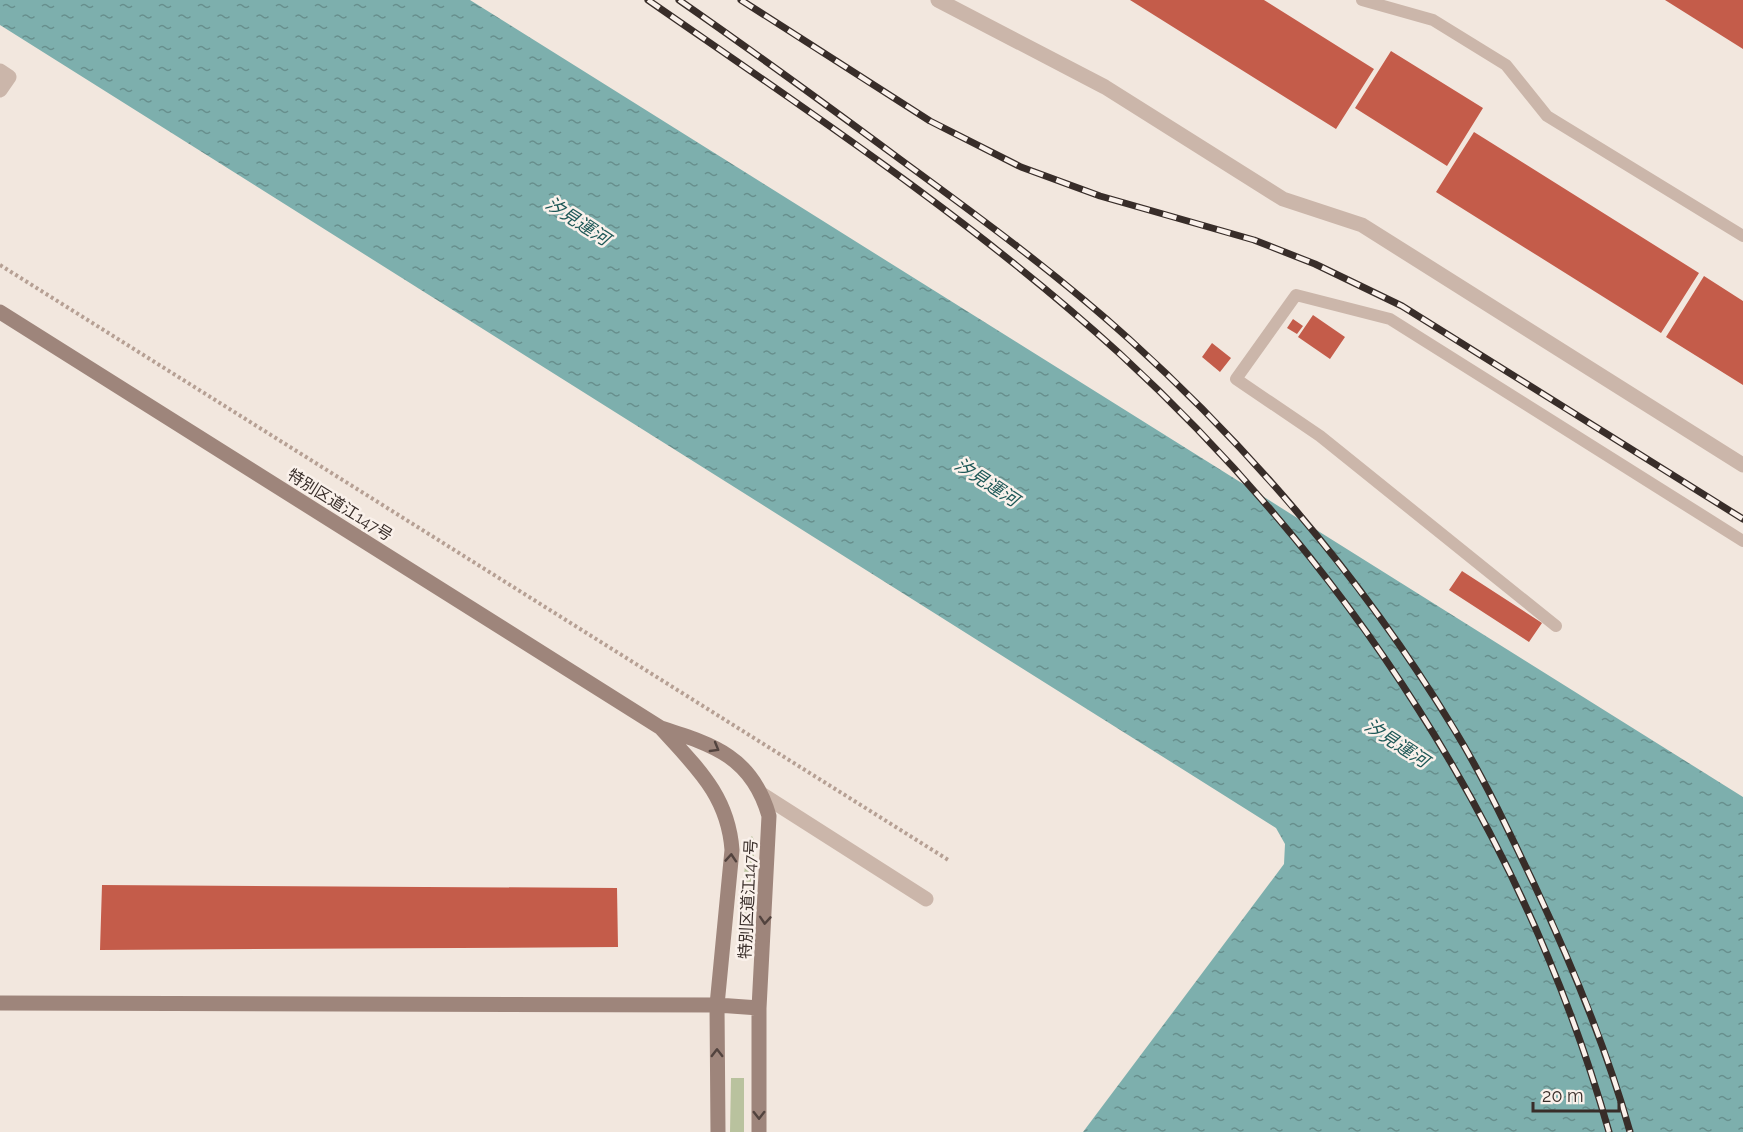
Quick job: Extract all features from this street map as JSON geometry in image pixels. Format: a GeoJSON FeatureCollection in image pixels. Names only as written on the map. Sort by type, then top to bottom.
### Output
{"type":"FeatureCollection","features":[{"type":"Feature","properties":{"kind":"street"},"geometry":{"type":"LineString","coordinates":[[938,0],[1105,87],[1282,199],[1362,225],[1743,465]]}},
{"type":"Feature","properties":{"kind":"street"},"geometry":{"type":"LineString","coordinates":[[0,71],[9,77],[0,90]]}},
{"type":"Feature","properties":{"kind":"street","name":"特別区道江147号"},"geometry":{"type":"LineString","coordinates":[[0,312],[661,728],[710,744],[735,759],[751,776],[763,795],[769,816],[769,852],[759,1008],[759,1132]]}},
{"type":"Feature","properties":{"kind":"street","name":"特別区道江147号"},"geometry":{"type":"LineString","coordinates":[[661,728],[714,789],[730,826],[732,850],[717,1005],[718,1132]]}},
{"type":"Feature","properties":{"kind":"street"},"geometry":{"type":"LineString","coordinates":[[763,795],[926,899]]}},
{"type":"Feature","properties":{"kind":"street"},"geometry":{"type":"LineString","coordinates":[[0,1003],[717,1005],[759,1008]]}},
{"type":"Feature","properties":{"kind":"lane"},"geometry":{"type":"LineString","coordinates":[[1362,0],[1433,20],[1479,48],[1506,65],[1547,116],[1743,236]]}},
{"type":"Feature","properties":{"kind":"lane"},"geometry":{"type":"LineString","coordinates":[[1556,626],[1320,436],[1236,379],[1296,295],[1390,319],[1743,541]]}},
{"type":"Feature","properties":{"kind":"path"},"geometry":{"type":"LineString","coordinates":[[0,265],[950,861]]}},
{"type":"Feature","properties":{"kind":"green space"},"geometry":{"type":"Polygon","coordinates":[[[752,836],[755,842],[747,946],[744,951],[738,946],[747,841],[752,836]]]}},
{"type":"Feature","properties":{"kind":"green space"},"geometry":{"type":"Polygon","coordinates":[[[731,1078],[744,1078],[744,1132],[730,1132],[731,1078]]]}},
{"type":"Feature","properties":{"kind":"water","name":"汐見運河"},"geometry":{"type":"Polygon","coordinates":[[[0,0],[470,0],[1743,797],[1743,1132],[1083,1132],[1284,864],[1285,844],[1276,828],[0,25],[0,0]]]}},
{"type":"Feature","properties":{"kind":"building"},"geometry":{"type":"Polygon","coordinates":[[[1130,0],[1264,0],[1374,69],[1336,129],[1130,0]]]}},
{"type":"Feature","properties":{"kind":"building"},"geometry":{"type":"Polygon","coordinates":[[[1665,0],[1743,0],[1743,49],[1665,0]]]}},
{"type":"Feature","properties":{"kind":"building"},"geometry":{"type":"Polygon","coordinates":[[[1391,51],[1483,108],[1447,166],[1355,108],[1391,51]]]}},
{"type":"Feature","properties":{"kind":"building"},"geometry":{"type":"Polygon","coordinates":[[[1474,132],[1699,273],[1661,333],[1436,192],[1474,132]]]}},
{"type":"Feature","properties":{"kind":"building"},"geometry":{"type":"Polygon","coordinates":[[[1704,276],[1743,301],[1743,385],[1666,337],[1704,276]]]}},
{"type":"Feature","properties":{"kind":"building"},"geometry":{"type":"Polygon","coordinates":[[[1313,315],[1345,337],[1330,359],[1298,337],[1313,315]]]}},
{"type":"Feature","properties":{"kind":"building"},"geometry":{"type":"Polygon","coordinates":[[[1293,319],[1303,326],[1297,334],[1287,328],[1293,319]]]}},
{"type":"Feature","properties":{"kind":"building"},"geometry":{"type":"Polygon","coordinates":[[[1212,343],[1231,358],[1220,372],[1202,357],[1212,343]]]}},
{"type":"Feature","properties":{"kind":"building"},"geometry":{"type":"Polygon","coordinates":[[[1462,571],[1542,623],[1529,642],[1449,590],[1462,571]]]}},
{"type":"Feature","properties":{"kind":"building"},"geometry":{"type":"Polygon","coordinates":[[[102,885],[617,888],[618,947],[100,950],[102,885]]]}},
{"type":"Feature","properties":{"kind":"railway"},"geometry":{"type":"LineString","coordinates":[[648,0],[889,169],[1064,304],[1119,353],[1202,434],[1280,521],[1352,613],[1418,709],[1477,809],[1529,913],[1573,1021],[1609,1132]]}},
{"type":"Feature","properties":{"kind":"railway"},"geometry":{"type":"LineString","coordinates":[[679,0],[959,203],[1074,292],[1175,382],[1264,474],[1305,522],[1384,623],[1420,675],[1476,767],[1534,884],[1575,975],[1610,1068],[1630,1132]]}},
{"type":"Feature","properties":{"kind":"railway"},"geometry":{"type":"LineString","coordinates":[[741,0],[930,121],[1021,167],[1100,196],[1254,240],[1315,264],[1402,306],[1743,519]]}}]}
